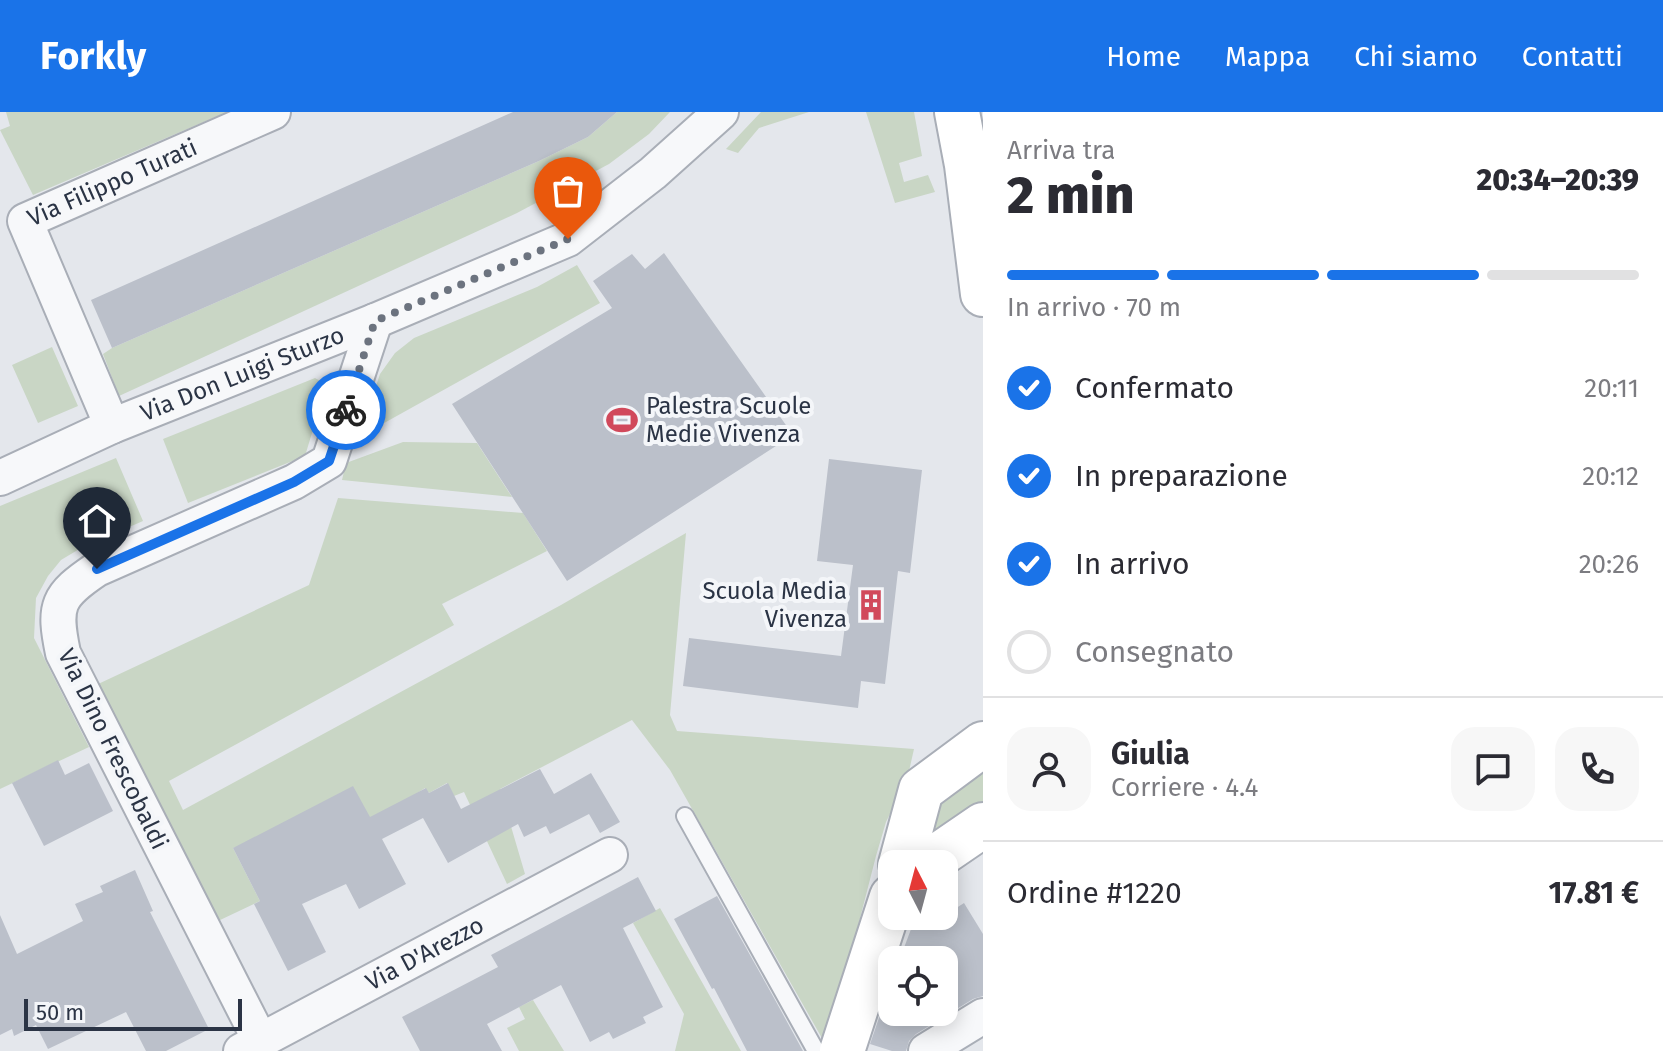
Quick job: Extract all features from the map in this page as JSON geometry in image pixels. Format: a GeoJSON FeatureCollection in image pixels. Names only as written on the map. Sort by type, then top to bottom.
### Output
{"type":"FeatureCollection","features":[{"type":"Feature","properties":{"kind":"street","name":"Via Filippo Turati"},"geometry":{"type":"LineString","coordinates":[[112,426],[25,221],[273,112]]}},
{"type":"Feature","properties":{"kind":"street","name":"Via Don Luigi Sturzo"},"geometry":{"type":"LineString","coordinates":[[0,478],[112,426],[375,321],[568,239],[653,173],[721,112]]}},
{"type":"Feature","properties":{"kind":"street"},"geometry":{"type":"LineString","coordinates":[[931,112],[947,164],[978,211]]}},
{"type":"Feature","properties":{"kind":"street"},"geometry":{"type":"LineString","coordinates":[[957,112],[978,211],[983,294]]}},
{"type":"Feature","properties":{"kind":"street","name":"Via Dino Frescobaldi"},"geometry":{"type":"LineString","coordinates":[[250,1046],[63,653],[58,612],[70,587],[97,569],[294,482],[329,461],[375,321]]}},
{"type":"Feature","properties":{"kind":"street"},"geometry":{"type":"LineString","coordinates":[[904,850],[921,790],[981,748]]}},
{"type":"Feature","properties":{"kind":"street"},"geometry":{"type":"LineString","coordinates":[[914,810],[918,832],[930,843],[952,846]]}},
{"type":"Feature","properties":{"kind":"street","name":"Via D'Arezzo"},"geometry":{"type":"LineString","coordinates":[[250,1046],[610,855]]}},
{"type":"Feature","properties":{"kind":"street"},"geometry":{"type":"LineString","coordinates":[[842,1051],[881,930]]}},
{"type":"Feature","properties":{"kind":"street"},"geometry":{"type":"LineString","coordinates":[[926,1051],[983,1016]]}},
{"type":"Feature","properties":{"kind":"lane"},"geometry":{"type":"LineString","coordinates":[[685,816],[816,1051]]}},
{"type":"Feature","properties":{"kind":"green space"},"geometry":{"type":"Polygon","coordinates":[[[6,112],[227,112],[33,195],[0,130],[10,126],[6,112]]]}},
{"type":"Feature","properties":{"kind":"green space"},"geometry":{"type":"Polygon","coordinates":[[[617,112],[670,112],[649,134],[609,164],[517,213],[119,396],[103,354],[112,348],[539,161],[588,137],[617,112]]]}},
{"type":"Feature","properties":{"kind":"green space"},"geometry":{"type":"Polygon","coordinates":[[[761,112],[809,112],[759,128],[738,153],[726,149],[761,112]]]}},
{"type":"Feature","properties":{"kind":"green space"},"geometry":{"type":"Polygon","coordinates":[[[866,112],[914,112],[922,156],[899,163],[904,182],[928,175],[935,192],[895,203],[866,112]]]}},
{"type":"Feature","properties":{"kind":"green space"},"geometry":{"type":"Polygon","coordinates":[[[577,265],[600,303],[359,437],[380,374],[395,353],[414,338],[537,287],[577,265]]]}},
{"type":"Feature","properties":{"kind":"green space"},"geometry":{"type":"Polygon","coordinates":[[[52,347],[78,406],[38,423],[12,365],[52,347]]]}},
{"type":"Feature","properties":{"kind":"green space"},"geometry":{"type":"Polygon","coordinates":[[[315,378],[322,382],[325,390],[305,456],[188,503],[163,439],[315,378]]]}},
{"type":"Feature","properties":{"kind":"green space"},"geometry":{"type":"Polygon","coordinates":[[[403,442],[477,443],[512,497],[342,480],[346,463],[403,442]]]}},
{"type":"Feature","properties":{"kind":"green space"},"geometry":{"type":"Polygon","coordinates":[[[116,458],[143,521],[61,560],[36,598],[34,638],[89,747],[0,789],[0,506],[116,458]]]}},
{"type":"Feature","properties":{"kind":"green space"},"geometry":{"type":"Polygon","coordinates":[[[338,498],[523,513],[547,551],[442,604],[454,625],[169,781],[183,810],[561,605],[686,533],[670,715],[677,731],[914,749],[907,780],[886,822],[876,856],[827,1047],[670,770],[632,720],[500,789],[525,874],[507,884],[464,792],[454,796],[447,783],[429,793],[425,788],[373,822],[233,848],[260,901],[218,921],[96,685],[309,585],[338,498]]]}},
{"type":"Feature","properties":{"kind":"green space"},"geometry":{"type":"Polygon","coordinates":[[[983,759],[983,813],[942,833],[925,822],[926,796],[983,759]]]}},
{"type":"Feature","properties":{"kind":"green space"},"geometry":{"type":"Polygon","coordinates":[[[660,908],[741,1051],[675,1051],[684,1014],[633,923],[660,908]]]}},
{"type":"Feature","properties":{"kind":"green space"},"geometry":{"type":"Polygon","coordinates":[[[533,1000],[564,1051],[519,1051],[507,1028],[525,1019],[519,1007],[533,1000]]]}},
{"type":"Feature","properties":{"kind":"building"},"geometry":{"type":"Polygon","coordinates":[[[513,112],[617,112],[588,137],[539,161],[112,348],[91,300],[513,112]]]}},
{"type":"Feature","properties":{"kind":"building","name":"Palestra Scuole Medie Vivenza"},"geometry":{"type":"Polygon","coordinates":[[[664,253],[793,435],[567,581],[452,404],[612,308],[593,281],[632,254],[645,269],[664,253]]]}},
{"type":"Feature","properties":{"kind":"building","name":"Scuola Media Vivenza"},"geometry":{"type":"Polygon","coordinates":[[[829,459],[922,470],[910,573],[898,571],[885,684],[861,681],[858,708],[683,686],[689,638],[841,656],[853,565],[817,561],[829,459]]]}},
{"type":"Feature","properties":{"kind":"building"},"geometry":{"type":"Polygon","coordinates":[[[58,760],[65,775],[89,763],[113,811],[44,846],[12,783],[58,760]]]}},
{"type":"Feature","properties":{"kind":"building"},"geometry":{"type":"Polygon","coordinates":[[[540,769],[554,794],[591,773],[620,822],[600,833],[589,814],[550,834],[546,826],[524,837],[518,824],[448,863],[423,818],[382,839],[406,884],[359,909],[346,884],[302,904],[326,952],[288,971],[254,904],[260,901],[233,848],[353,786],[370,817],[426,788],[429,793],[448,783],[461,809],[540,769]]]}},
{"type":"Feature","properties":{"kind":"building"},"geometry":{"type":"Polygon","coordinates":[[[135,870],[153,911],[150,912],[209,1029],[166,1051],[146,1051],[126,1012],[48,1049],[36,1025],[14,1036],[12,1029],[0,1035],[0,915],[17,954],[83,921],[75,904],[103,892],[100,886],[135,870]]]}},
{"type":"Feature","properties":{"kind":"building"},"geometry":{"type":"Polygon","coordinates":[[[638,877],[656,911],[623,928],[663,1007],[643,1017],[646,1023],[613,1039],[609,1032],[590,1042],[561,985],[487,1024],[502,1051],[420,1051],[402,1017],[498,967],[491,955],[638,877]]]}},
{"type":"Feature","properties":{"kind":"building"},"geometry":{"type":"Polygon","coordinates":[[[717,896],[803,1051],[747,1051],[712,989],[674,919],[717,896]]]}},
{"type":"Feature","properties":{"kind":"building"},"geometry":{"type":"Polygon","coordinates":[[[964,903],[983,934],[983,996],[958,1008],[958,946],[905,946],[911,930],[958,930],[958,907],[964,903]]]}},
{"type":"Feature","properties":{"kind":"building"},"geometry":{"type":"Polygon","coordinates":[[[878,1021],[878,1026],[929,1026],[909,1041],[906,1051],[892,1051],[870,1044],[878,1021]]]}},
{"type":"Feature","properties":{"kind":"way so far"},"geometry":{"type":"LineString","coordinates":[[346,410],[375,321],[568,239]]}},
{"type":"Feature","properties":{"kind":"place","name":"Palestra Scuole Medie Vivenza"},"geometry":{"type":"Point","coordinates":[622,420]}},
{"type":"Feature","properties":{"kind":"place","name":"Scuola Media Vivenza"},"geometry":{"type":"Point","coordinates":[871,605]}},
{"type":"Feature","properties":{"kind":"route"},"geometry":{"type":"LineString","coordinates":[[97,569],[294,482],[329,461],[346,410]]}}]}
